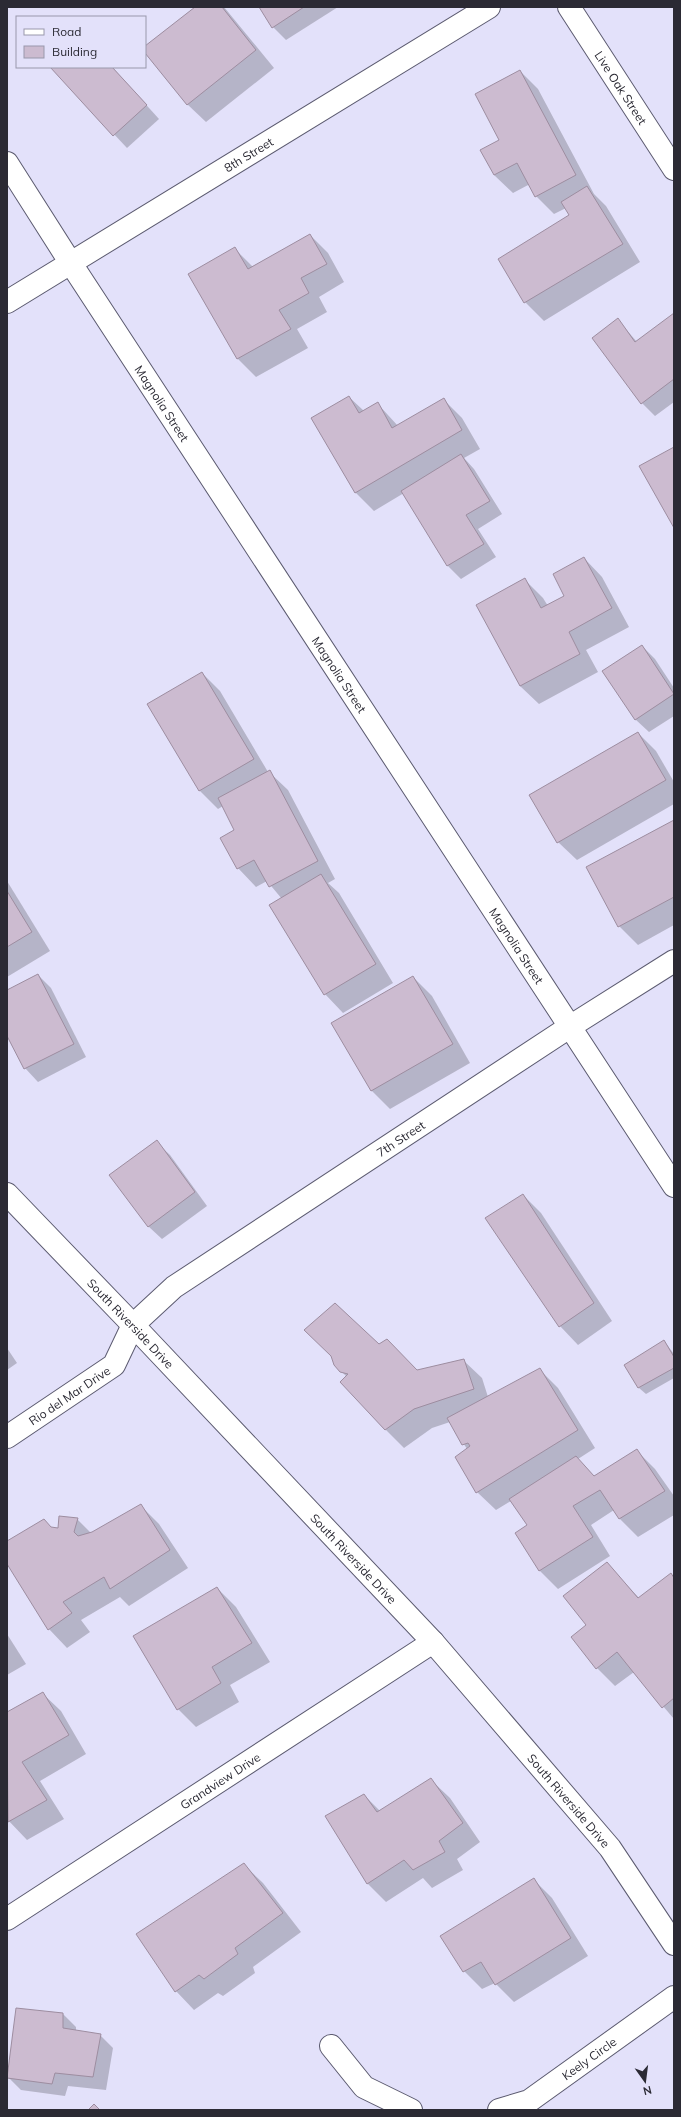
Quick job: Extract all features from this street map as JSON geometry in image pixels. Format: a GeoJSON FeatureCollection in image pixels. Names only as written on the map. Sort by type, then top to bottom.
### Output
{"type":"FeatureCollection","features":[{"type":"Feature","properties":{"kind":"street","name":"8th Street"},"geometry":{"type":"LineString","coordinates":[[7,302],[70,262],[489,7]]}},
{"type":"Feature","properties":{"kind":"street","name":"Live Oak Street"},"geometry":{"type":"LineString","coordinates":[[569,7],[674,169]]}},
{"type":"Feature","properties":{"kind":"street","name":"Magnolia Street"},"geometry":{"type":"LineString","coordinates":[[7,163],[70,262],[571,1026],[674,1186]]}},
{"type":"Feature","properties":{"kind":"street","name":"7th Street"},"geometry":{"type":"LineString","coordinates":[[133,1325],[174,1287],[571,1026],[674,962]]}},
{"type":"Feature","properties":{"kind":"street","name":"South Riverside Drive"},"geometry":{"type":"LineString","coordinates":[[7,1194],[433,1642],[610,1848],[674,1944]]}},
{"type":"Feature","properties":{"kind":"street","name":"Rio del Mar Drive"},"geometry":{"type":"LineString","coordinates":[[7,1437],[114,1365],[133,1325]]}},
{"type":"Feature","properties":{"kind":"street","name":"Grandview Drive"},"geometry":{"type":"LineString","coordinates":[[7,1919],[433,1642]]}},
{"type":"Feature","properties":{"kind":"street","name":"Keely Circle"},"geometry":{"type":"LineString","coordinates":[[499,2110],[529,2101],[674,1997]]}},
{"type":"Feature","properties":{"kind":"street"},"geometry":{"type":"LineString","coordinates":[[331,2046],[364,2087],[411,2110]]}},
{"type":"Feature","properties":{"kind":"building"},"geometry":{"type":"Polygon","coordinates":[[[195,7],[222,7],[256,50],[187,105],[146,54],[146,45],[195,7]]]}},
{"type":"Feature","properties":{"kind":"building"},"geometry":{"type":"Polygon","coordinates":[[[259,7],[304,7],[272,28],[259,7]]]}},
{"type":"Feature","properties":{"kind":"building"},"geometry":{"type":"Polygon","coordinates":[[[51,68],[113,68],[147,105],[113,136],[51,68]]]}},
{"type":"Feature","properties":{"kind":"building"},"geometry":{"type":"Polygon","coordinates":[[[520,70],[576,175],[535,197],[517,163],[494,175],[480,150],[499,140],[475,94],[520,70]]]}},
{"type":"Feature","properties":{"kind":"building"},"geometry":{"type":"Polygon","coordinates":[[[587,186],[623,244],[524,303],[498,259],[569,215],[561,202],[587,186]]]}},
{"type":"Feature","properties":{"kind":"building"},"geometry":{"type":"Polygon","coordinates":[[[310,234],[327,264],[301,278],[309,293],[279,310],[291,329],[237,359],[188,274],[235,247],[248,269],[310,234]]]}},
{"type":"Feature","properties":{"kind":"building"},"geometry":{"type":"Polygon","coordinates":[[[674,313],[674,379],[641,404],[592,338],[618,318],[635,342],[674,313]]]}},
{"type":"Feature","properties":{"kind":"building"},"geometry":{"type":"Polygon","coordinates":[[[349,396],[359,413],[378,402],[392,428],[444,398],[462,430],[355,493],[311,418],[349,396]]]}},
{"type":"Feature","properties":{"kind":"building"},"geometry":{"type":"Polygon","coordinates":[[[674,447],[674,528],[639,466],[674,447]]]}},
{"type":"Feature","properties":{"kind":"building"},"geometry":{"type":"Polygon","coordinates":[[[461,454],[490,501],[466,515],[484,544],[447,566],[401,491],[461,454]]]}},
{"type":"Feature","properties":{"kind":"building"},"geometry":{"type":"Polygon","coordinates":[[[584,557],[612,608],[569,632],[580,654],[520,686],[476,605],[525,578],[541,608],[564,596],[553,574],[584,557]]]}},
{"type":"Feature","properties":{"kind":"building"},"geometry":{"type":"Polygon","coordinates":[[[642,645],[674,694],[635,720],[602,671],[642,645]]]}},
{"type":"Feature","properties":{"kind":"building"},"geometry":{"type":"Polygon","coordinates":[[[202,672],[254,759],[199,791],[147,704],[202,672]]]}},
{"type":"Feature","properties":{"kind":"building"},"geometry":{"type":"Polygon","coordinates":[[[638,732],[666,780],[557,843],[529,795],[638,732]]]}},
{"type":"Feature","properties":{"kind":"building"},"geometry":{"type":"Polygon","coordinates":[[[270,770],[318,861],[269,887],[254,860],[237,869],[220,838],[234,830],[218,798],[270,770]]]}},
{"type":"Feature","properties":{"kind":"building"},"geometry":{"type":"Polygon","coordinates":[[[674,820],[674,897],[618,927],[586,867],[674,820]]]}},
{"type":"Feature","properties":{"kind":"building"},"geometry":{"type":"Polygon","coordinates":[[[321,874],[376,964],[324,995],[269,905],[321,874]]]}},
{"type":"Feature","properties":{"kind":"building"},"geometry":{"type":"Polygon","coordinates":[[[7,891],[32,932],[7,947],[7,891]]]}},
{"type":"Feature","properties":{"kind":"building"},"geometry":{"type":"Polygon","coordinates":[[[38,974],[74,1044],[24,1069],[7,1036],[7,990],[38,974]]]}},
{"type":"Feature","properties":{"kind":"building"},"geometry":{"type":"Polygon","coordinates":[[[413,976],[453,1044],[371,1091],[331,1023],[413,976]]]}},
{"type":"Feature","properties":{"kind":"building"},"geometry":{"type":"Polygon","coordinates":[[[157,1140],[195,1192],[148,1227],[109,1175],[157,1140]]]}},
{"type":"Feature","properties":{"kind":"building"},"geometry":{"type":"Polygon","coordinates":[[[523,1194],[594,1303],[559,1327],[485,1218],[523,1194]]]}},
{"type":"Feature","properties":{"kind":"building"},"geometry":{"type":"Polygon","coordinates":[[[335,1303],[379,1344],[387,1339],[417,1370],[464,1359],[474,1389],[414,1409],[385,1430],[340,1382],[348,1374],[340,1372],[334,1365],[331,1356],[304,1330],[335,1303]]]}},
{"type":"Feature","properties":{"kind":"building"},"geometry":{"type":"Polygon","coordinates":[[[664,1340],[674,1357],[674,1368],[638,1388],[624,1365],[664,1340]]]}},
{"type":"Feature","properties":{"kind":"building"},"geometry":{"type":"Polygon","coordinates":[[[540,1368],[578,1430],[476,1493],[455,1457],[470,1446],[468,1443],[462,1445],[447,1418],[540,1368]]]}},
{"type":"Feature","properties":{"kind":"building"},"geometry":{"type":"Polygon","coordinates":[[[637,1449],[665,1491],[619,1519],[600,1490],[573,1506],[593,1537],[539,1571],[515,1533],[527,1525],[509,1499],[576,1456],[594,1476],[637,1449]]]}},
{"type":"Feature","properties":{"kind":"building"},"geometry":{"type":"Polygon","coordinates":[[[141,1504],[170,1550],[110,1589],[104,1577],[63,1602],[72,1613],[48,1630],[7,1564],[7,1541],[44,1519],[51,1527],[58,1528],[59,1516],[78,1518],[74,1532],[78,1536],[92,1532],[141,1504]]]}},
{"type":"Feature","properties":{"kind":"building"},"geometry":{"type":"Polygon","coordinates":[[[607,1562],[638,1598],[671,1573],[674,1578],[674,1698],[662,1708],[617,1652],[596,1669],[571,1637],[586,1625],[563,1596],[607,1562]]]}},
{"type":"Feature","properties":{"kind":"building"},"geometry":{"type":"Polygon","coordinates":[[[217,1587],[252,1643],[212,1667],[221,1683],[177,1710],[133,1636],[217,1587]]]}},
{"type":"Feature","properties":{"kind":"building"},"geometry":{"type":"Polygon","coordinates":[[[43,1692],[69,1735],[22,1762],[47,1800],[8,1822],[7,1712],[43,1692]]]}},
{"type":"Feature","properties":{"kind":"building"},"geometry":{"type":"Polygon","coordinates":[[[431,1778],[463,1823],[439,1841],[445,1852],[413,1870],[404,1860],[367,1884],[325,1816],[364,1794],[377,1812],[431,1778]]]}},
{"type":"Feature","properties":{"kind":"building"},"geometry":{"type":"Polygon","coordinates":[[[244,1863],[283,1913],[235,1948],[238,1954],[204,1979],[199,1975],[175,1992],[136,1934],[244,1863]]]}},
{"type":"Feature","properties":{"kind":"building"},"geometry":{"type":"Polygon","coordinates":[[[534,1878],[571,1938],[495,1985],[481,1962],[463,1972],[440,1936],[534,1878]]]}},
{"type":"Feature","properties":{"kind":"building"},"geometry":{"type":"Polygon","coordinates":[[[16,2008],[63,2013],[63,2028],[101,2034],[93,2077],[55,2073],[52,2084],[7,2078],[16,2008]]]}},
{"type":"Feature","properties":{"kind":"building"},"geometry":{"type":"Polygon","coordinates":[[[94,2104],[100,2110],[88,2110],[94,2104]]]}}]}
